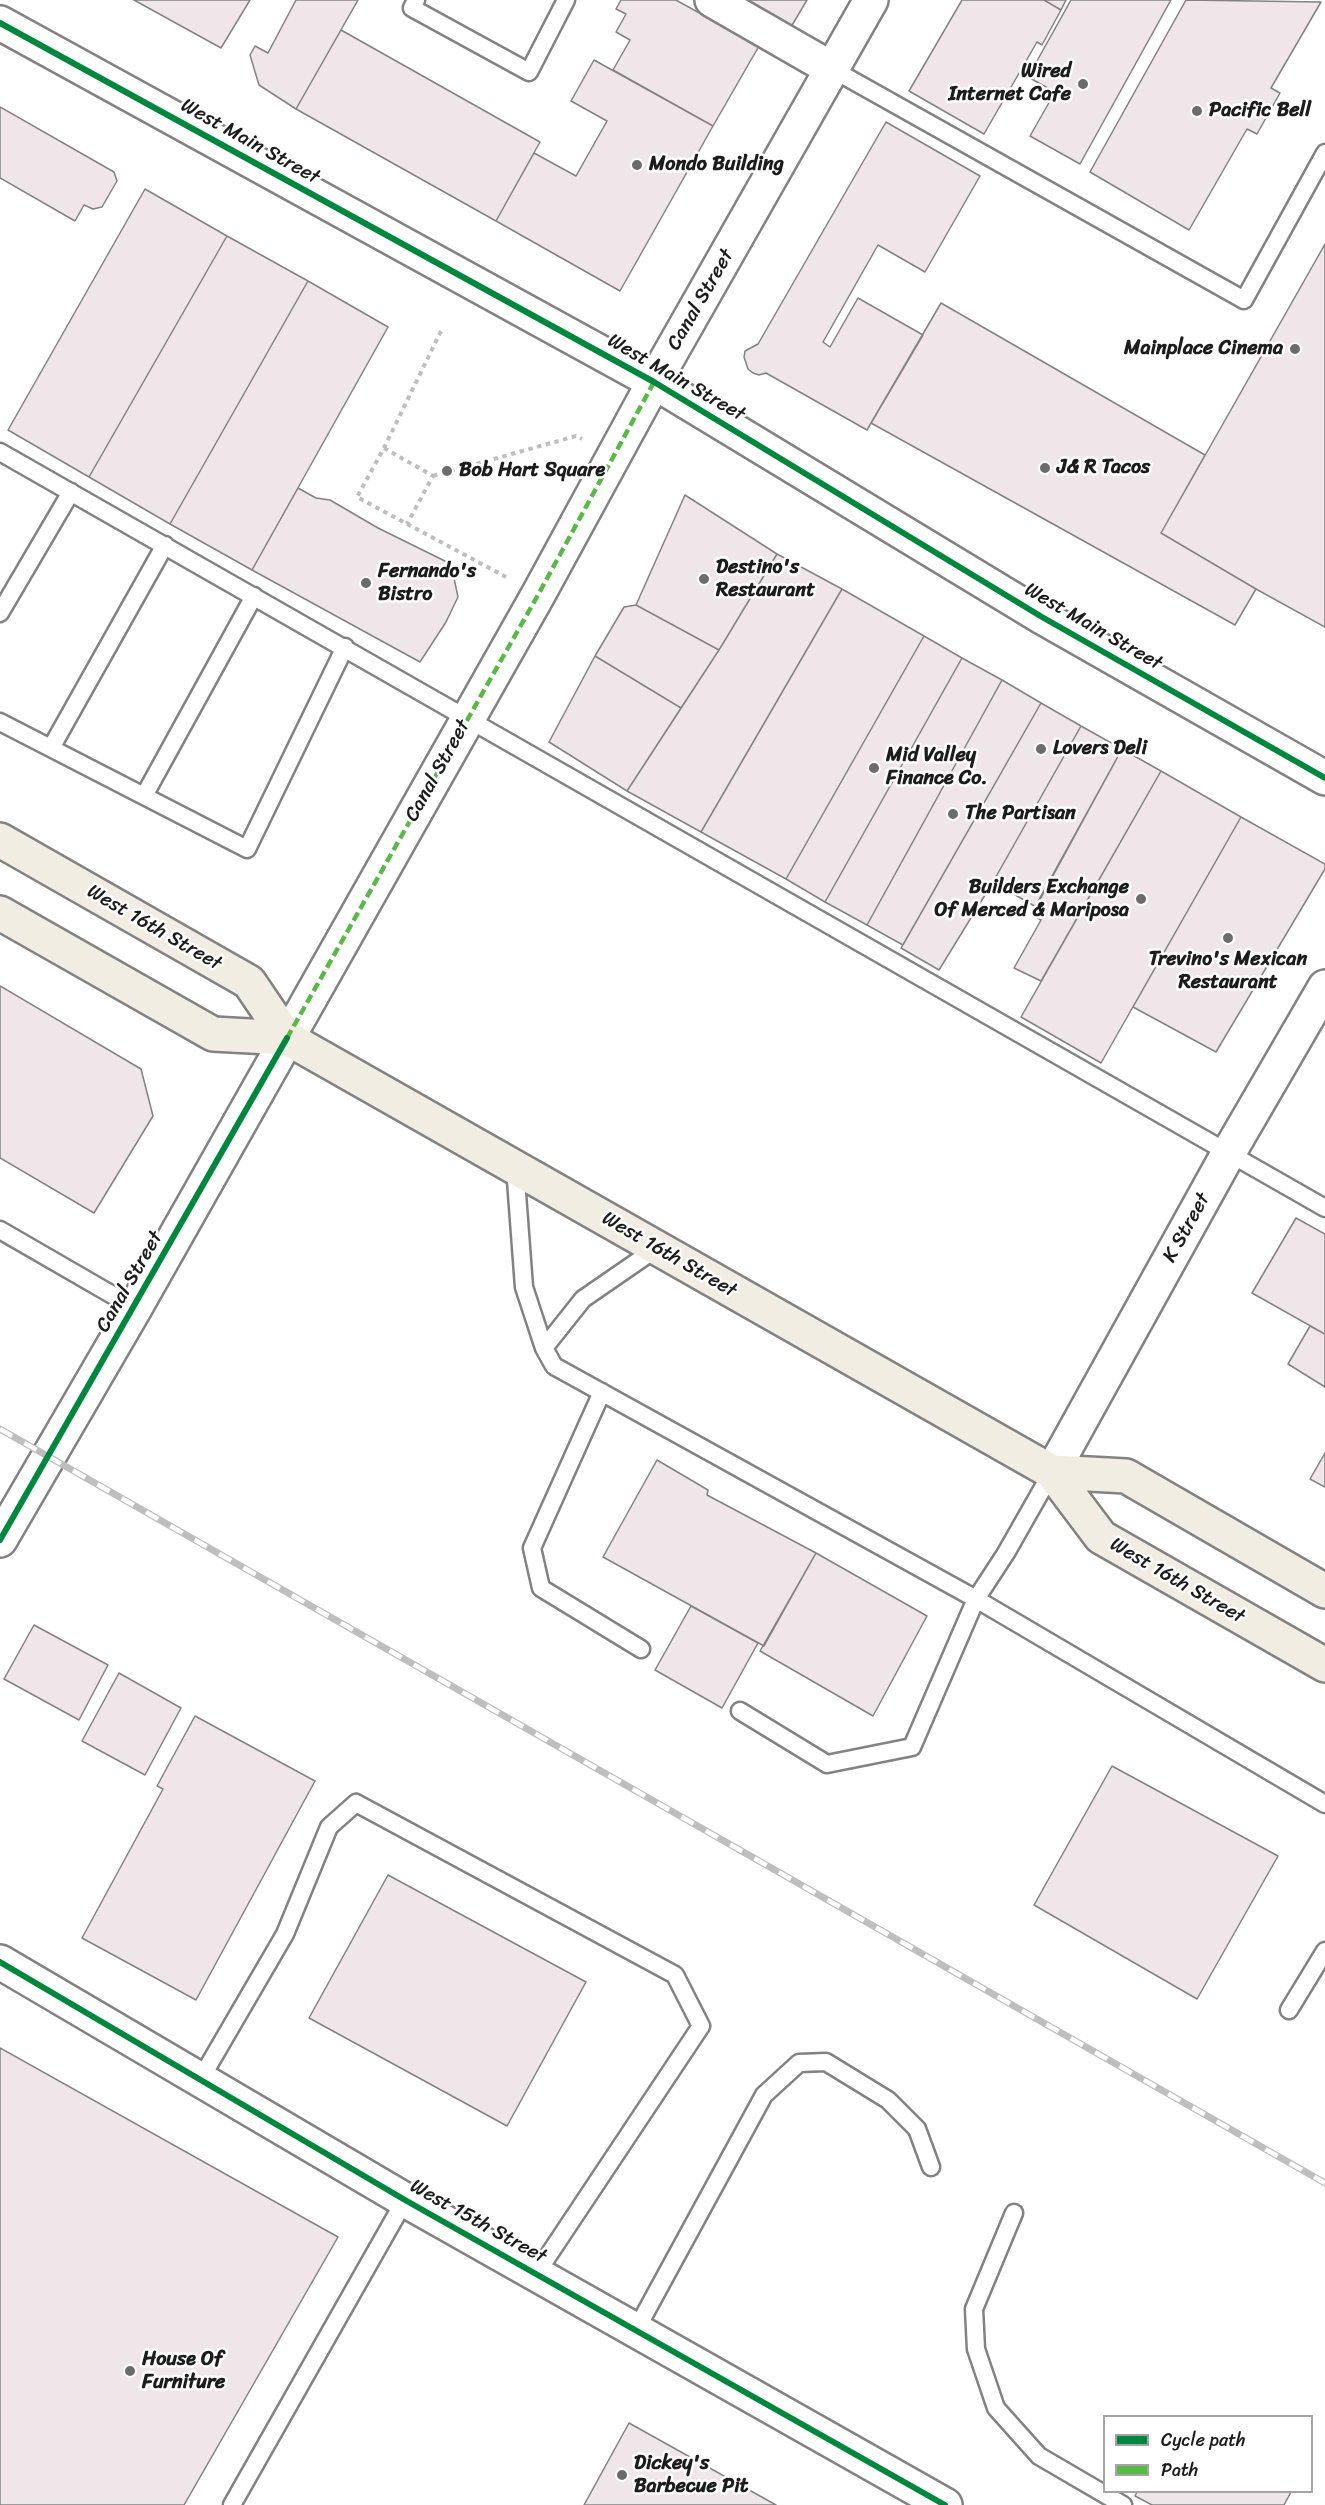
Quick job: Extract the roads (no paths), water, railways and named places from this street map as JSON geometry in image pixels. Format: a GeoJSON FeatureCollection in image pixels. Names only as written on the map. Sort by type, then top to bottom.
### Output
{"type":"FeatureCollection","features":[{"type":"Feature","properties":{"kind":"main road","name":"West 16th Street"},"geometry":{"type":"LineString","coordinates":[[0,840],[249,982],[287,1038],[1052,1472],[1101,1538],[1325,1665]]}},
{"type":"Feature","properties":{"kind":"main road","name":"West 16th Street"},"geometry":{"type":"LineString","coordinates":[[0,913],[213,1034],[287,1038]]}},
{"type":"Feature","properties":{"kind":"main road","name":"West 16th Street"},"geometry":{"type":"LineString","coordinates":[[1052,1472],[1126,1476],[1325,1591]]}},
{"type":"Feature","properties":{"kind":"street"},"geometry":{"type":"LineString","coordinates":[[712,0],[832,69]]}},
{"type":"Feature","properties":{"kind":"street","name":"Canal Street"},"geometry":{"type":"LineString","coordinates":[[0,1540],[135,1308],[871,0]]}},
{"type":"Feature","properties":{"kind":"street","name":"West Main Street"},"geometry":{"type":"LineString","coordinates":[[0,23],[654,382],[1042,617],[1325,778]]}},
{"type":"Feature","properties":{"kind":"street","name":"K Street"},"geometry":{"type":"LineString","coordinates":[[1052,1472],[1228,1154],[1325,987]]}},
{"type":"Feature","properties":{"kind":"street","name":"West 15th Street"},"geometry":{"type":"LineString","coordinates":[[0,1962],[405,2200],[945,2505]]}},
{"type":"Feature","properties":{"kind":"lane"},"geometry":{"type":"LineString","coordinates":[[416,0],[412,8],[529,72],[566,0]]}},
{"type":"Feature","properties":{"kind":"lane"},"geometry":{"type":"LineString","coordinates":[[832,69],[1244,300],[1325,153]]}},
{"type":"Feature","properties":{"kind":"lane"},"geometry":{"type":"LineString","coordinates":[[0,452],[1325,1208]]}},
{"type":"Feature","properties":{"kind":"lane"},"geometry":{"type":"LineString","coordinates":[[0,613],[71,492]]}},
{"type":"Feature","properties":{"kind":"lane"},"geometry":{"type":"LineString","coordinates":[[51,748],[165,545]]}},
{"type":"Feature","properties":{"kind":"lane"},"geometry":{"type":"LineString","coordinates":[[144,796],[254,596]]}},
{"type":"Feature","properties":{"kind":"lane"},"geometry":{"type":"LineString","coordinates":[[0,722],[247,849],[345,647]]}},
{"type":"Feature","properties":{"kind":"lane"},"geometry":{"type":"LineString","coordinates":[[515,1167],[524,1287],[544,1348],[554,1366],[976,1599],[1325,1804]]}},
{"type":"Feature","properties":{"kind":"lane"},"geometry":{"type":"LineString","coordinates":[[0,1230],[135,1308]]}},
{"type":"Feature","properties":{"kind":"lane"},"geometry":{"type":"LineString","coordinates":[[544,1348],[583,1299],[657,1248]]}},
{"type":"Feature","properties":{"kind":"lane"},"geometry":{"type":"LineString","coordinates":[[602,1392],[532,1548],[541,1588],[641,1649]]}},
{"type":"Feature","properties":{"kind":"lane"},"geometry":{"type":"LineString","coordinates":[[740,1711],[827,1764],[912,1747],[976,1599],[1006,1553],[1052,1472]]}},
{"type":"Feature","properties":{"kind":"lane"},"geometry":{"type":"LineString","coordinates":[[200,2080],[285,1934],[329,1827],[356,1803],[675,1975],[701,2026],[536,2274]]}},
{"type":"Feature","properties":{"kind":"lane"},"geometry":{"type":"LineString","coordinates":[[1289,2010],[1325,1950]]}},
{"type":"Feature","properties":{"kind":"lane"},"geometry":{"type":"LineString","coordinates":[[636,2330],[764,2095],[799,2063],[826,2062],[888,2100],[917,2129],[931,2167]]}},
{"type":"Feature","properties":{"kind":"lane"},"geometry":{"type":"LineString","coordinates":[[232,2505],[405,2200]]}},
{"type":"Feature","properties":{"kind":"lane"},"geometry":{"type":"LineString","coordinates":[[1014,2213],[974,2308],[976,2349],[996,2409],[1039,2456],[1103,2493]]}},
{"type":"Feature","properties":{"kind":"lane"},"geometry":{"type":"LineString","coordinates":[[1103,2493],[1124,2505]]}},
{"type":"Feature","properties":{"kind":"railway"},"geometry":{"type":"LineString","coordinates":[[0,1429],[1325,2183]]}},
{"type":"Feature","properties":{"kind":"place","name":"Wired Internet Cafe"},"geometry":{"type":"Point","coordinates":[1083,84]}},
{"type":"Feature","properties":{"kind":"place","name":"Pacific Bell"},"geometry":{"type":"Point","coordinates":[1197,111]}},
{"type":"Feature","properties":{"kind":"place","name":"Mondo Building"},"geometry":{"type":"Point","coordinates":[637,165]}},
{"type":"Feature","properties":{"kind":"place","name":"Mainplace Cinema"},"geometry":{"type":"Point","coordinates":[1295,349]}},
{"type":"Feature","properties":{"kind":"place","name":"J& R Tacos"},"geometry":{"type":"Point","coordinates":[1045,468]}},
{"type":"Feature","properties":{"kind":"place","name":"Bob Hart Square"},"geometry":{"type":"Point","coordinates":[447,471]}},
{"type":"Feature","properties":{"kind":"place","name":"Destino's Restaurant"},"geometry":{"type":"Point","coordinates":[704,579]}},
{"type":"Feature","properties":{"kind":"place","name":"Fernando's Bistro"},"geometry":{"type":"Point","coordinates":[366,583]}},
{"type":"Feature","properties":{"kind":"place","name":"Lovers Deli"},"geometry":{"type":"Point","coordinates":[1041,749]}},
{"type":"Feature","properties":{"kind":"place","name":"Mid Valley Finance Co."},"geometry":{"type":"Point","coordinates":[874,768]}},
{"type":"Feature","properties":{"kind":"place","name":"The Partisan"},"geometry":{"type":"Point","coordinates":[953,814]}},
{"type":"Feature","properties":{"kind":"place","name":"Builders Exchange Of Merced & Mariposa"},"geometry":{"type":"Point","coordinates":[1141,899]}},
{"type":"Feature","properties":{"kind":"place","name":"Trevino's Mexican Restaurant"},"geometry":{"type":"Point","coordinates":[1228,938]}},
{"type":"Feature","properties":{"kind":"place","name":"House Of Furniture"},"geometry":{"type":"Point","coordinates":[130,2371]}},
{"type":"Feature","properties":{"kind":"place","name":"Dickey's Barbecue Pit"},"geometry":{"type":"Point","coordinates":[622,2475]}}]}
